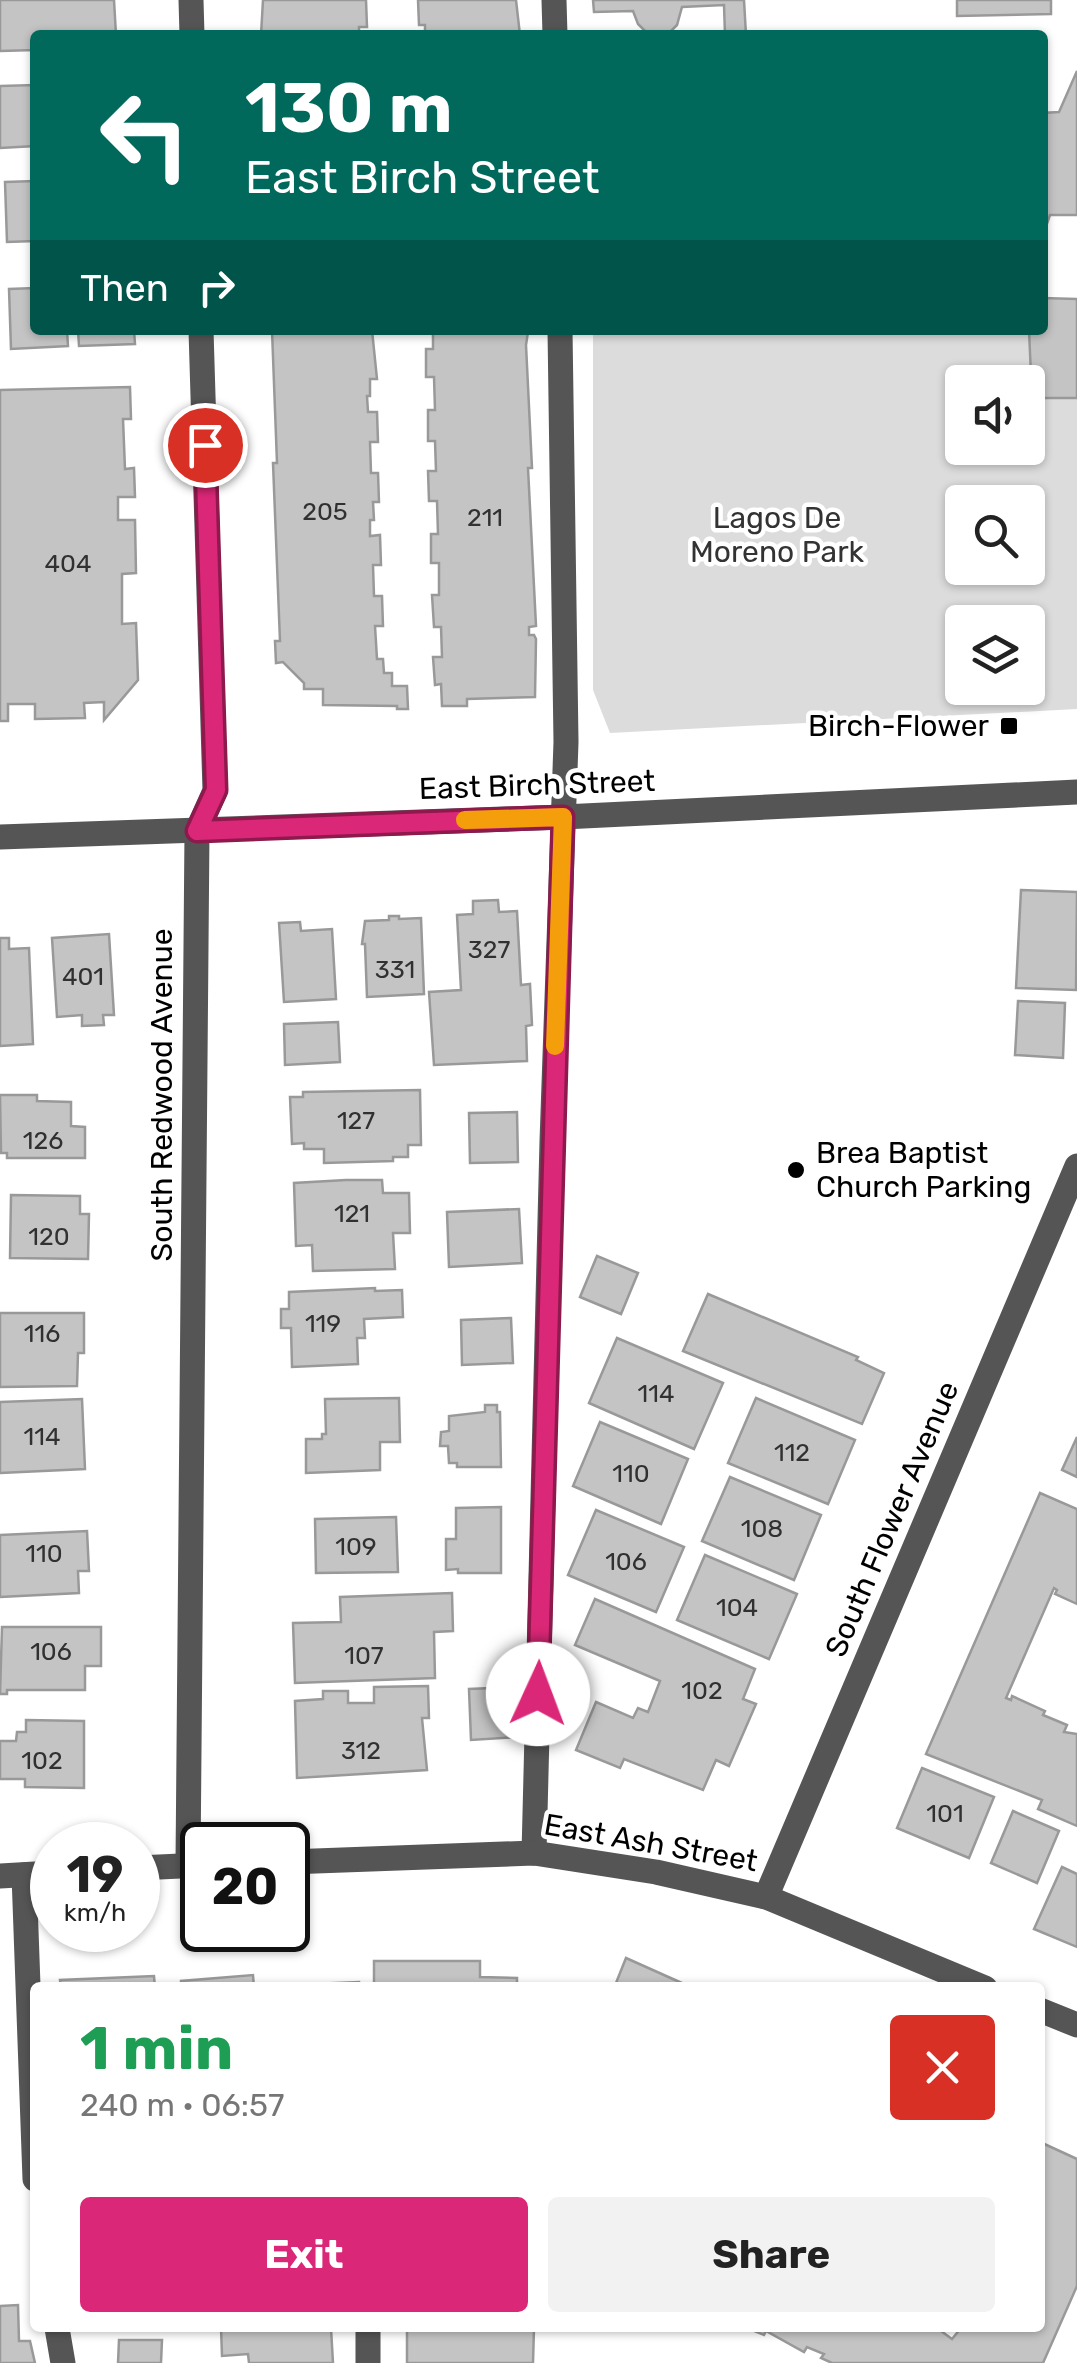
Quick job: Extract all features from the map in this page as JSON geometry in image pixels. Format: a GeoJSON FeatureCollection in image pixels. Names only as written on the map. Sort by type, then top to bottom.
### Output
{"type":"FeatureCollection","features":[{"type":"Feature","properties":{"kind":"street"},"geometry":{"type":"LineString","coordinates":[[191,0],[192,30]]}},
{"type":"Feature","properties":{"kind":"street"},"geometry":{"type":"LineString","coordinates":[[554,0],[555,30]]}},
{"type":"Feature","properties":{"kind":"street","name":"South Redwood Avenue"},"geometry":{"type":"LineString","coordinates":[[195,1822],[197,831],[216,790],[202,335]]}},
{"type":"Feature","properties":{"kind":"street"},"geometry":{"type":"LineString","coordinates":[[534,1852],[566,742],[560,335]]}},
{"type":"Feature","properties":{"kind":"street","name":"East Birch Street"},"geometry":{"type":"LineString","coordinates":[[0,838],[563,817],[1077,792]]}},
{"type":"Feature","properties":{"kind":"street","name":"South Flower Avenue"},"geometry":{"type":"LineString","coordinates":[[766,1897],[1077,1166]]}},
{"type":"Feature","properties":{"kind":"street","name":"East Ash Street"},"geometry":{"type":"LineString","coordinates":[[310,1861],[534,1852],[656,1872],[766,1897],[971,1982]]}},
{"type":"Feature","properties":{"kind":"street"},"geometry":{"type":"LineString","coordinates":[[12,1876],[30,2113]]}},
{"type":"Feature","properties":{"kind":"street"},"geometry":{"type":"LineString","coordinates":[[1045,2012],[1077,2026]]}},
{"type":"Feature","properties":{"kind":"street"},"geometry":{"type":"LineString","coordinates":[[58,2332],[63,2363]]}},
{"type":"Feature","properties":{"kind":"street"},"geometry":{"type":"LineString","coordinates":[[368,2332],[368,2363]]}},
{"type":"Feature","properties":{"kind":"green space","name":"Lagos De Moreno Park"},"geometry":{"type":"Polygon","coordinates":[[[593,335],[1029,335],[1031,365],[945,365],[945,465],[1045,465],[1045,398],[1077,398],[1077,709],[610,733],[593,690],[593,335]]]}},
{"type":"Feature","properties":{"kind":"building"},"geometry":{"type":"Polygon","coordinates":[[[0,0],[114,0],[116,30],[30,30],[30,50],[0,51],[0,0]]]}},
{"type":"Feature","properties":{"kind":"building"},"geometry":{"type":"Polygon","coordinates":[[[263,0],[366,0],[367,27],[359,30],[261,30],[263,0]]]}},
{"type":"Feature","properties":{"kind":"building"},"geometry":{"type":"Polygon","coordinates":[[[418,0],[516,0],[519,30],[425,30],[425,25],[419,25],[418,0]]]}},
{"type":"Feature","properties":{"kind":"building"},"geometry":{"type":"Polygon","coordinates":[[[593,0],[744,0],[746,30],[725,30],[724,5],[682,7],[672,30],[644,30],[633,11],[594,12],[593,0]]]}},
{"type":"Feature","properties":{"kind":"building"},"geometry":{"type":"Polygon","coordinates":[[[957,0],[1051,0],[1051,14],[957,16],[957,0]]]}},
{"type":"Feature","properties":{"kind":"building"},"geometry":{"type":"Polygon","coordinates":[[[1077,71],[1077,215],[1050,215],[1048,221],[1048,113],[1059,112],[1077,71]]]}},
{"type":"Feature","properties":{"kind":"building"},"geometry":{"type":"Polygon","coordinates":[[[30,85],[30,146],[0,148],[0,86],[30,85]]]}},
{"type":"Feature","properties":{"kind":"building"},"geometry":{"type":"Polygon","coordinates":[[[30,181],[30,241],[7,242],[5,182],[30,181]]]}},
{"type":"Feature","properties":{"kind":"building"},"geometry":{"type":"Polygon","coordinates":[[[30,288],[30,335],[67,335],[68,346],[11,349],[9,289],[30,288]]]}},
{"type":"Feature","properties":{"kind":"building"},"geometry":{"type":"Polygon","coordinates":[[[1048,298],[1077,299],[1077,398],[1045,398],[1045,365],[1031,365],[1029,335],[1048,335],[1048,298]]]}},
{"type":"Feature","properties":{"kind":"building"},"geometry":{"type":"Polygon","coordinates":[[[78,335],[134,335],[135,344],[79,346],[78,335]]]}},
{"type":"Feature","properties":{"kind":"building"},"geometry":{"type":"Polygon","coordinates":[[[272,335],[373,335],[377,379],[370,379],[367,396],[368,412],[377,412],[378,442],[370,442],[371,473],[378,473],[379,502],[373,502],[370,536],[380,535],[381,565],[373,565],[374,596],[382,596],[383,626],[375,626],[377,659],[383,659],[384,673],[392,673],[392,686],[407,686],[408,709],[323,705],[323,689],[304,689],[304,683],[283,662],[276,663],[275,641],[280,641],[273,463],[277,463],[272,335]]]}},
{"type":"Feature","properties":{"kind":"building"},"geometry":{"type":"Polygon","coordinates":[[[433,335],[528,335],[532,468],[528,468],[536,626],[529,627],[529,635],[536,639],[535,697],[467,699],[467,706],[442,706],[441,684],[435,685],[433,657],[442,657],[441,627],[434,627],[432,595],[439,595],[439,563],[431,563],[431,534],[438,534],[437,501],[429,501],[428,471],[436,471],[435,441],[428,441],[428,410],[435,410],[434,377],[426,377],[426,349],[433,349],[433,335]]]}},
{"type":"Feature","properties":{"kind":"building"},"geometry":{"type":"Polygon","coordinates":[[[130,387],[131,419],[123,419],[125,469],[134,468],[135,497],[118,497],[118,520],[135,520],[136,573],[122,574],[122,624],[136,623],[138,680],[104,720],[104,702],[84,703],[85,718],[35,719],[35,704],[8,704],[8,721],[0,721],[0,390],[130,387]]]}},
{"type":"Feature","properties":{"kind":"building"},"geometry":{"type":"Polygon","coordinates":[[[1021,890],[1077,892],[1076,990],[1016,988],[1021,890]]]}},
{"type":"Feature","properties":{"kind":"building"},"geometry":{"type":"Polygon","coordinates":[[[498,900],[499,912],[517,911],[521,985],[530,984],[532,1025],[526,1026],[527,1061],[434,1065],[429,992],[461,990],[457,915],[473,914],[473,901],[498,900]]]}},
{"type":"Feature","properties":{"kind":"building"},"geometry":{"type":"Polygon","coordinates":[[[389,916],[421,918],[424,994],[367,997],[362,944],[365,921],[389,920],[389,916]]]}},
{"type":"Feature","properties":{"kind":"building"},"geometry":{"type":"Polygon","coordinates":[[[300,922],[301,931],[332,929],[336,999],[284,1002],[279,923],[300,922]]]}},
{"type":"Feature","properties":{"kind":"building"},"geometry":{"type":"Polygon","coordinates":[[[109,934],[114,1015],[103,1015],[104,1025],[82,1026],[82,1015],[57,1017],[52,938],[109,934]]]}},
{"type":"Feature","properties":{"kind":"building"},"geometry":{"type":"Polygon","coordinates":[[[0,938],[9,938],[9,949],[29,948],[33,1044],[0,1046],[0,938]]]}},
{"type":"Feature","properties":{"kind":"building"},"geometry":{"type":"Polygon","coordinates":[[[1018,1001],[1065,1003],[1063,1058],[1015,1055],[1018,1001]]]}},
{"type":"Feature","properties":{"kind":"building"},"geometry":{"type":"Polygon","coordinates":[[[338,1022],[340,1062],[285,1065],[284,1024],[338,1022]]]}},
{"type":"Feature","properties":{"kind":"building"},"geometry":{"type":"Polygon","coordinates":[[[420,1090],[421,1145],[408,1145],[408,1157],[324,1163],[324,1149],[304,1149],[304,1143],[292,1144],[290,1097],[303,1097],[303,1092],[420,1090]]]}},
{"type":"Feature","properties":{"kind":"building"},"geometry":{"type":"Polygon","coordinates":[[[0,1095],[37,1095],[37,1101],[71,1102],[71,1126],[85,1127],[85,1158],[7,1158],[7,1153],[1,1153],[0,1095]]]}},
{"type":"Feature","properties":{"kind":"building"},"geometry":{"type":"Polygon","coordinates":[[[517,1112],[518,1162],[470,1163],[469,1113],[517,1112]]]}},
{"type":"Feature","properties":{"kind":"building"},"geometry":{"type":"Polygon","coordinates":[[[382,1180],[383,1193],[409,1193],[410,1233],[393,1233],[395,1269],[313,1271],[312,1245],[296,1246],[294,1183],[382,1180]]]}},
{"type":"Feature","properties":{"kind":"building"},"geometry":{"type":"Polygon","coordinates":[[[11,1195],[80,1196],[80,1214],[89,1214],[88,1259],[10,1258],[11,1195]]]}},
{"type":"Feature","properties":{"kind":"building"},"geometry":{"type":"Polygon","coordinates":[[[519,1209],[522,1263],[449,1267],[447,1212],[519,1209]]]}},
{"type":"Feature","properties":{"kind":"building"},"geometry":{"type":"Polygon","coordinates":[[[597,1256],[638,1273],[621,1314],[580,1297],[597,1256]]]}},
{"type":"Feature","properties":{"kind":"building"},"geometry":{"type":"Polygon","coordinates":[[[402,1290],[403,1317],[364,1319],[365,1338],[357,1338],[358,1364],[292,1367],[291,1328],[281,1328],[281,1309],[289,1309],[289,1292],[402,1290]]]}},
{"type":"Feature","properties":{"kind":"building"},"geometry":{"type":"Polygon","coordinates":[[[708,1294],[858,1357],[856,1360],[884,1373],[862,1424],[683,1351],[708,1294]]]}},
{"type":"Feature","properties":{"kind":"building"},"geometry":{"type":"Polygon","coordinates":[[[0,1313],[84,1313],[84,1353],[78,1353],[77,1386],[0,1387],[0,1313]]]}},
{"type":"Feature","properties":{"kind":"building"},"geometry":{"type":"Polygon","coordinates":[[[511,1318],[513,1363],[462,1365],[461,1320],[511,1318]]]}},
{"type":"Feature","properties":{"kind":"building"},"geometry":{"type":"Polygon","coordinates":[[[617,1338],[723,1383],[694,1449],[589,1403],[617,1338]]]}},
{"type":"Feature","properties":{"kind":"building"},"geometry":{"type":"Polygon","coordinates":[[[399,1398],[400,1442],[380,1442],[380,1470],[306,1473],[306,1439],[322,1439],[322,1434],[326,1434],[325,1399],[399,1398]]]}},
{"type":"Feature","properties":{"kind":"building"},"geometry":{"type":"Polygon","coordinates":[[[756,1398],[855,1440],[828,1504],[728,1463],[756,1398]]]}},
{"type":"Feature","properties":{"kind":"building"},"geometry":{"type":"Polygon","coordinates":[[[82,1399],[85,1469],[0,1473],[0,1402],[82,1399]]]}},
{"type":"Feature","properties":{"kind":"building"},"geometry":{"type":"Polygon","coordinates":[[[485,1405],[497,1405],[500,1412],[501,1467],[457,1467],[457,1463],[449,1463],[448,1446],[440,1446],[441,1432],[449,1431],[449,1416],[485,1412],[485,1405]]]}},
{"type":"Feature","properties":{"kind":"building"},"geometry":{"type":"Polygon","coordinates":[[[600,1422],[688,1459],[661,1524],[573,1486],[600,1422]]]}},
{"type":"Feature","properties":{"kind":"building"},"geometry":{"type":"Polygon","coordinates":[[[1077,1437],[1077,1477],[1062,1470],[1077,1437]]]}},
{"type":"Feature","properties":{"kind":"building"},"geometry":{"type":"Polygon","coordinates":[[[730,1477],[821,1515],[794,1580],[702,1541],[730,1477]]]}},
{"type":"Feature","properties":{"kind":"building"},"geometry":{"type":"Polygon","coordinates":[[[1040,1493],[1077,1509],[1077,1604],[1055,1594],[1054,1588],[1006,1698],[1011,1700],[1012,1696],[1045,1711],[1043,1715],[1067,1725],[1064,1732],[1077,1734],[1077,1826],[1038,1809],[1042,1800],[926,1754],[1040,1493]]]}},
{"type":"Feature","properties":{"kind":"building"},"geometry":{"type":"Polygon","coordinates":[[[501,1507],[501,1573],[446,1570],[446,1539],[456,1539],[456,1508],[501,1507]]]}},
{"type":"Feature","properties":{"kind":"building"},"geometry":{"type":"Polygon","coordinates":[[[596,1510],[684,1547],[656,1612],[568,1575],[596,1510]]]}},
{"type":"Feature","properties":{"kind":"building"},"geometry":{"type":"Polygon","coordinates":[[[396,1517],[398,1572],[316,1573],[315,1519],[396,1517]]]}},
{"type":"Feature","properties":{"kind":"building"},"geometry":{"type":"Polygon","coordinates":[[[87,1531],[89,1571],[78,1571],[79,1593],[0,1597],[0,1535],[87,1531]]]}},
{"type":"Feature","properties":{"kind":"building"},"geometry":{"type":"Polygon","coordinates":[[[705,1555],[797,1594],[769,1659],[677,1620],[705,1555]]]}},
{"type":"Feature","properties":{"kind":"building"},"geometry":{"type":"Polygon","coordinates":[[[452,1593],[453,1631],[434,1632],[435,1678],[295,1683],[293,1623],[341,1622],[340,1597],[452,1593]]]}},
{"type":"Feature","properties":{"kind":"building"},"geometry":{"type":"Polygon","coordinates":[[[595,1599],[755,1669],[743,1699],[756,1704],[729,1766],[716,1760],[703,1790],[624,1759],[620,1768],[576,1750],[596,1702],[633,1718],[638,1708],[648,1712],[660,1681],[575,1645],[595,1599]]]}},
{"type":"Feature","properties":{"kind":"building"},"geometry":{"type":"Polygon","coordinates":[[[2,1627],[101,1627],[101,1666],[85,1666],[85,1690],[7,1690],[7,1694],[0,1694],[2,1627]]]}},
{"type":"Feature","properties":{"kind":"building"},"geometry":{"type":"Polygon","coordinates":[[[428,1686],[429,1718],[422,1718],[427,1770],[297,1778],[295,1701],[323,1699],[323,1691],[348,1691],[348,1703],[374,1703],[374,1687],[428,1686]]]}},
{"type":"Feature","properties":{"kind":"building"},"geometry":{"type":"Polygon","coordinates":[[[516,1687],[518,1737],[471,1740],[469,1689],[516,1687]]]}},
{"type":"Feature","properties":{"kind":"building"},"geometry":{"type":"Polygon","coordinates":[[[26,1720],[84,1721],[84,1788],[25,1787],[25,1779],[0,1779],[0,1741],[16,1741],[17,1732],[26,1732],[26,1720]]]}},
{"type":"Feature","properties":{"kind":"building"},"geometry":{"type":"Polygon","coordinates":[[[922,1768],[994,1797],[969,1858],[897,1828],[922,1768]]]}},
{"type":"Feature","properties":{"kind":"building"},"geometry":{"type":"Polygon","coordinates":[[[1013,1811],[1059,1831],[1037,1883],[991,1863],[1013,1811]]]}},
{"type":"Feature","properties":{"kind":"building"},"geometry":{"type":"Polygon","coordinates":[[[1062,1867],[1077,1874],[1077,1947],[1034,1929],[1062,1867]]]}},
{"type":"Feature","properties":{"kind":"building"},"geometry":{"type":"Polygon","coordinates":[[[626,1958],[680,1982],[616,1982],[626,1958]]]}},
{"type":"Feature","properties":{"kind":"building"},"geometry":{"type":"Polygon","coordinates":[[[374,1961],[480,1961],[480,1977],[517,1978],[517,1982],[374,1982],[374,1961]]]}},
{"type":"Feature","properties":{"kind":"building"},"geometry":{"type":"Polygon","coordinates":[[[253,1975],[254,1982],[181,1982],[253,1975]]]}},
{"type":"Feature","properties":{"kind":"building"},"geometry":{"type":"Polygon","coordinates":[[[154,1976],[154,1982],[60,1982],[154,1976]]]}},
{"type":"Feature","properties":{"kind":"building"},"geometry":{"type":"Polygon","coordinates":[[[1045,2144],[1077,2159],[1077,2286],[1043,2363],[832,2363],[821,2358],[824,2354],[807,2347],[804,2352],[768,2332],[942,2332],[952,2339],[958,2332],[1045,2332],[1045,2144]]]}},
{"type":"Feature","properties":{"kind":"building"},"geometry":{"type":"Polygon","coordinates":[[[18,2305],[19,2341],[30,2341],[35,2363],[0,2363],[0,2306],[18,2305]]]}},
{"type":"Feature","properties":{"kind":"building"},"geometry":{"type":"Polygon","coordinates":[[[221,2332],[331,2332],[333,2363],[249,2363],[248,2354],[222,2356],[221,2332]]]}},
{"type":"Feature","properties":{"kind":"building"},"geometry":{"type":"Polygon","coordinates":[[[407,2332],[534,2332],[533,2363],[407,2363],[407,2332]]]}},
{"type":"Feature","properties":{"kind":"building"},"geometry":{"type":"Polygon","coordinates":[[[119,2340],[162,2340],[161,2363],[118,2363],[119,2340]]]}},
{"type":"Feature","properties":{"kind":"slow traffic"},"geometry":{"type":"LineString","coordinates":[[465,820],[563,817],[555,1046]]}},
{"type":"Feature","properties":{"kind":"place","name":"Birch-Flower"},"geometry":{"type":"Point","coordinates":[1009,726]}},
{"type":"Feature","properties":{"kind":"place","name":"Brea Baptist Church Parking"},"geometry":{"type":"Point","coordinates":[796,1170]}},
{"type":"Feature","properties":{"kind":"route"},"geometry":{"type":"LineString","coordinates":[[205,445],[216,790],[197,831],[563,817],[538,1694]]}}]}
